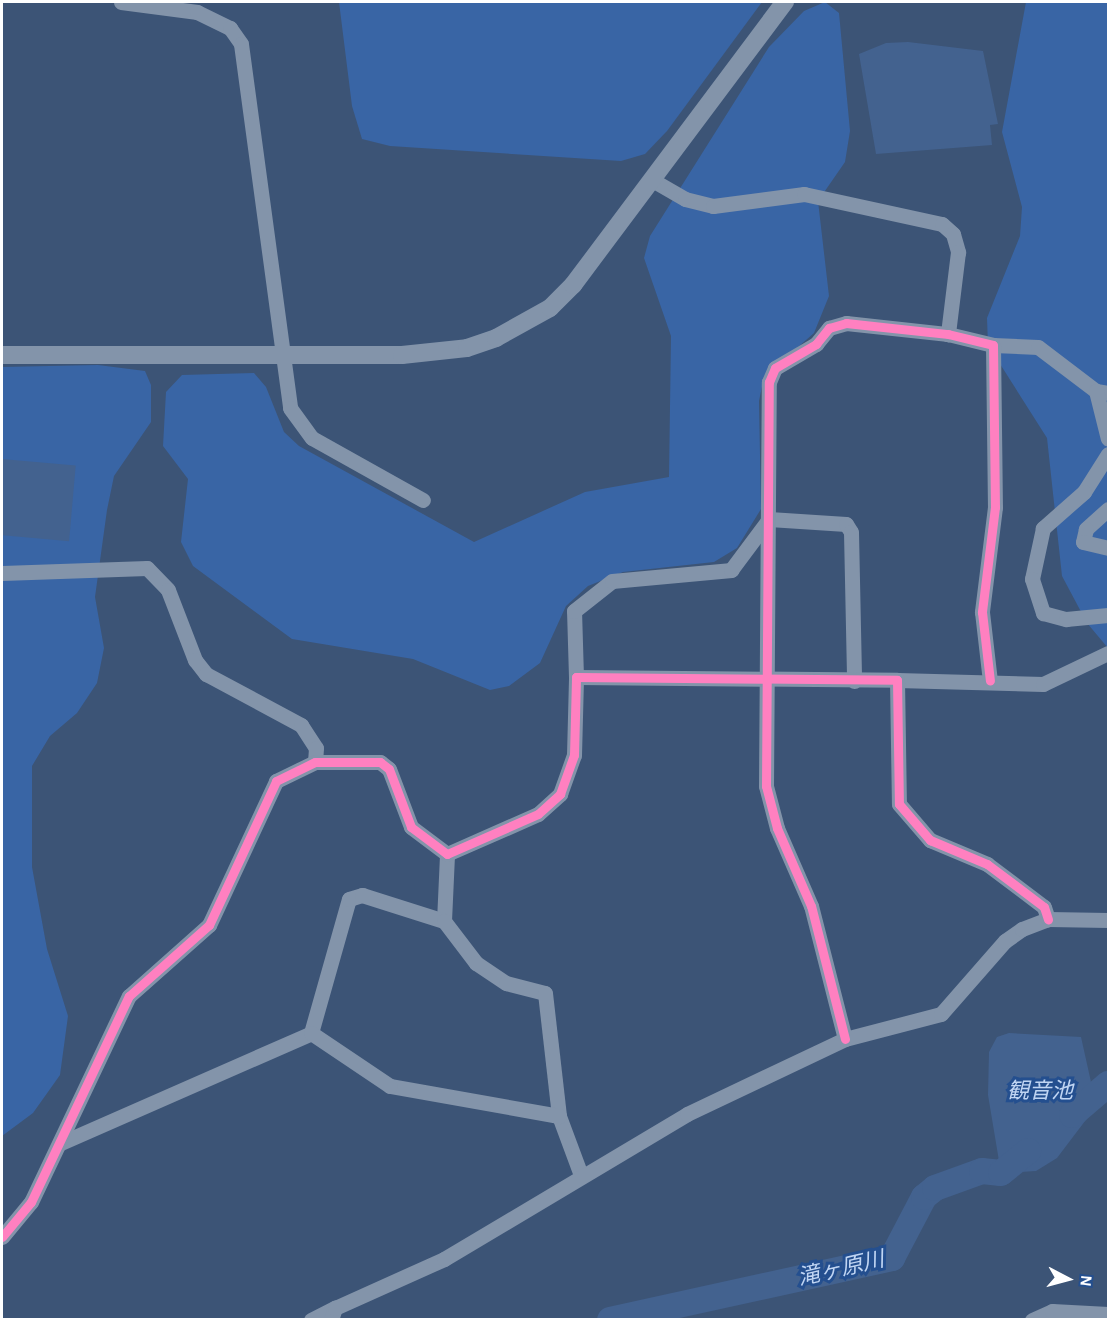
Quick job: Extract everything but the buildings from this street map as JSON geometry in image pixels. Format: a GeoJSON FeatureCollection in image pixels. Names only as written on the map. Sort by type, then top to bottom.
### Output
{"type":"FeatureCollection","features":[{"type":"Feature","properties":{"kind":"street"},"geometry":{"type":"LineString","coordinates":[[121,2],[207,15],[230,28],[241,44],[285,389],[298,425],[423,500]]}},
{"type":"Feature","properties":{"kind":"street"},"geometry":{"type":"LineString","coordinates":[[2,355],[433,353],[496,338],[550,308],[573,285],[654,181],[785,2]]}},
{"type":"Feature","properties":{"kind":"street"},"geometry":{"type":"LineString","coordinates":[[654,181],[685,199],[713,206],[804,194],[942,224],[953,234],[958,252],[948,334]]}},
{"type":"Feature","properties":{"kind":"street"},"geometry":{"type":"LineString","coordinates":[[845,1040],[811,906],[770,808],[767,680],[769,382],[775,368],[816,344],[829,328],[846,323],[948,334],[993,345],[1038,347],[1102,392],[1108,438]]}},
{"type":"Feature","properties":{"kind":"street"},"geometry":{"type":"LineString","coordinates":[[990,681],[982,612],[994,507],[993,345]]}},
{"type":"Feature","properties":{"kind":"street"},"geometry":{"type":"LineString","coordinates":[[1108,454],[1084,492],[1043,528],[1032,579],[1043,613],[1066,619],[1108,615]]}},
{"type":"Feature","properties":{"kind":"street"},"geometry":{"type":"LineString","coordinates":[[1108,509],[1086,529],[1083,542],[1108,548]]}},
{"type":"Feature","properties":{"kind":"street"},"geometry":{"type":"LineString","coordinates":[[447,854],[538,814],[560,794],[574,755],[576,677],[574,611],[612,581],[730,570],[769,519]]}},
{"type":"Feature","properties":{"kind":"street"},"geometry":{"type":"LineString","coordinates":[[769,519],[846,524],[851,532],[854,681]]}},
{"type":"Feature","properties":{"kind":"street"},"geometry":{"type":"LineString","coordinates":[[2,573],[147,568],[168,590],[195,660],[206,674],[301,725],[316,748],[315,762]]}},
{"type":"Feature","properties":{"kind":"street"},"geometry":{"type":"LineString","coordinates":[[576,677],[990,681],[1043,684],[1108,653]]}},
{"type":"Feature","properties":{"kind":"street"},"geometry":{"type":"LineString","coordinates":[[897,680],[898,804],[930,840],[987,864],[1044,907],[1048,919]]}},
{"type":"Feature","properties":{"kind":"street"},"geometry":{"type":"LineString","coordinates":[[2,1237],[31,1202],[62,1143],[129,996],[209,926],[276,781],[315,762],[380,762],[389,770],[411,827],[447,854]]}},
{"type":"Feature","properties":{"kind":"street"},"geometry":{"type":"LineString","coordinates":[[444,921],[447,854]]}},
{"type":"Feature","properties":{"kind":"street"},"geometry":{"type":"LineString","coordinates":[[311,1034],[349,899],[362,894],[444,921],[476,963],[506,983],[545,993],[559,1116],[581,1175]]}},
{"type":"Feature","properties":{"kind":"street"},"geometry":{"type":"LineString","coordinates":[[311,1320],[333,1314],[444,1258],[687,1114],[845,1040],[940,1014],[1005,941],[1048,919],[1108,920]]}},
{"type":"Feature","properties":{"kind":"street"},"geometry":{"type":"LineString","coordinates":[[62,1143],[311,1034]]}},
{"type":"Feature","properties":{"kind":"street"},"geometry":{"type":"LineString","coordinates":[[311,1034],[390,1086],[559,1116]]}},
{"type":"Feature","properties":{"kind":"street"},"geometry":{"type":"LineString","coordinates":[[1032,1320],[1052,1311],[1108,1314]]}},
{"type":"Feature","properties":{"kind":"shaded area"},"geometry":{"type":"Polygon","coordinates":[[[339,2],[762,2],[667,131],[645,154],[621,161],[390,146],[362,139],[352,106],[339,2]]]}},
{"type":"Feature","properties":{"kind":"shaded area"},"geometry":{"type":"Polygon","coordinates":[[[825,2],[839,13],[850,131],[845,162],[818,201],[829,296],[814,333],[764,377],[759,401],[761,509],[737,548],[714,562],[623,572],[588,586],[566,606],[540,663],[509,686],[490,690],[413,659],[292,639],[193,566],[181,542],[188,479],[163,446],[166,392],[182,375],[254,373],[266,387],[284,432],[299,446],[474,542],[585,492],[669,477],[671,336],[644,258],[650,236],[769,47],[804,11],[825,2]]]}},
{"type":"Feature","properties":{"kind":"shaded area"},"geometry":{"type":"Polygon","coordinates":[[[1026,2],[1108,2],[1108,648],[1087,623],[1062,576],[1047,438],[988,345],[987,318],[1020,236],[1022,207],[1002,132],[1026,2]]]}},
{"type":"Feature","properties":{"kind":"shaded area"},"geometry":{"type":"Polygon","coordinates":[[[98,365],[145,371],[151,385],[151,422],[114,476],[95,597],[104,648],[97,683],[77,713],[50,736],[32,766],[32,867],[47,949],[68,1016],[60,1075],[33,1113],[2,1136],[2,367],[98,365]]]}},
{"type":"Feature","properties":{"kind":"water"},"geometry":{"type":"Polygon","coordinates":[[[908,42],[983,51],[998,124],[990,125],[992,145],[876,154],[859,54],[886,43],[908,42]]]}},
{"type":"Feature","properties":{"kind":"water"},"geometry":{"type":"Polygon","coordinates":[[[2,459],[76,465],[69,541],[2,535],[2,459]]]}},
{"type":"Feature","properties":{"kind":"water","name":"観音池"},"geometry":{"type":"Polygon","coordinates":[[[1009,1033],[1081,1037],[1093,1091],[1104,1096],[1057,1158],[1036,1171],[1001,1173],[988,1095],[989,1052],[997,1037],[1009,1033]]]}},
{"type":"Feature","properties":{"kind":"waterway","name":"滝ヶ原川"},"geometry":{"type":"LineString","coordinates":[[1072,1115],[1108,1084]]}},
{"type":"Feature","properties":{"kind":"waterway","name":"滝ヶ原川"},"geometry":{"type":"LineString","coordinates":[[610,1320],[892,1258],[924,1197],[935,1188],[982,1171],[1001,1173],[1028,1151]]}},
{"type":"Feature","properties":{"kind":"cycle path"},"geometry":{"type":"LineString","coordinates":[[845,1039],[811,906],[777,828],[766,786],[769,382],[775,368],[816,344],[829,328],[846,323],[948,334],[993,345],[995,507],[982,612],[990,681]]}},
{"type":"Feature","properties":{"kind":"cycle path"},"geometry":{"type":"LineString","coordinates":[[2,1237],[31,1202],[129,996],[209,925],[276,781],[315,762],[380,762],[389,769],[411,827],[447,854],[538,814],[560,794],[574,755],[576,677],[897,680],[899,804],[930,840],[987,864],[1044,907],[1048,919]]}}]}
